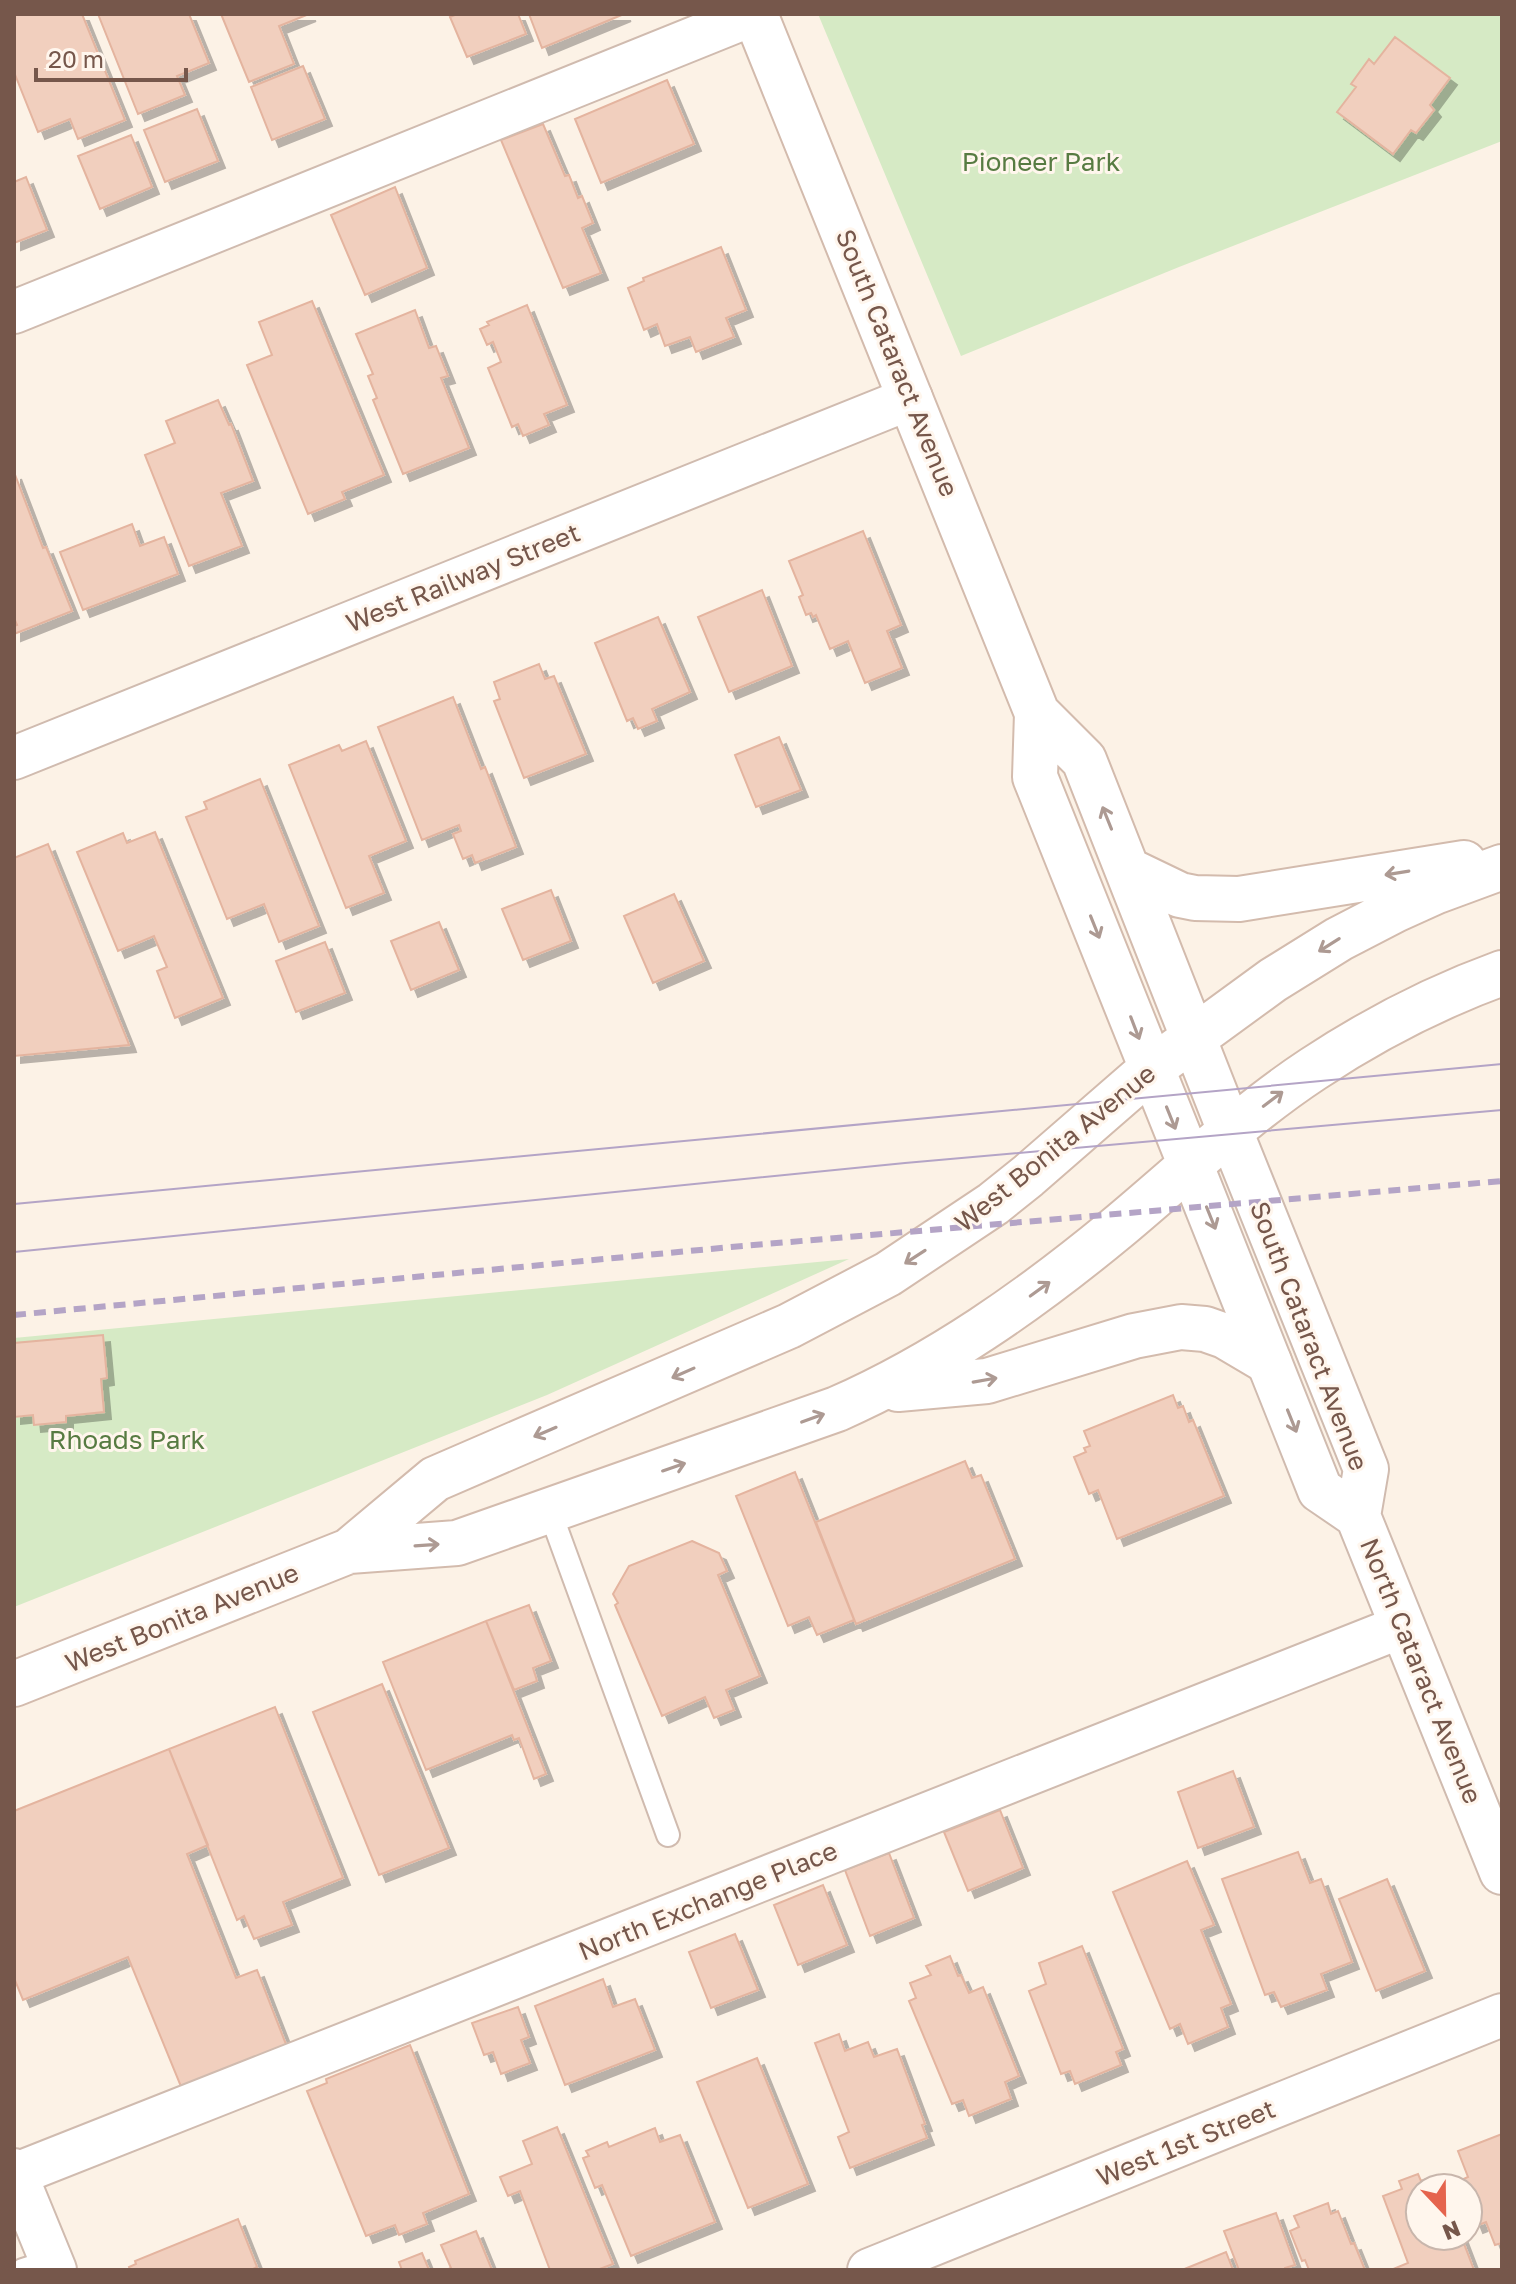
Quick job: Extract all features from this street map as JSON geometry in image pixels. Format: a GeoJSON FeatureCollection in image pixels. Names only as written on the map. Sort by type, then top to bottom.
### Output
{"type":"FeatureCollection","features":[{"type":"Feature","properties":{"kind":"main road","name":"South Cataract Avenue"},"geometry":{"type":"LineString","coordinates":[[755,14],[1037,713],[1084,760],[1366,1469],[1358,1516],[1320,1490],[1151,1069],[1035,777],[1037,713]]}},
{"type":"Feature","properties":{"kind":"main road"},"geometry":{"type":"LineString","coordinates":[[1128,870],[1180,895],[1239,899],[1502,857]]}},
{"type":"Feature","properties":{"kind":"main road","name":"West Bonita Avenue"},"geometry":{"type":"LineString","coordinates":[[349,1551],[435,1479],[789,1326],[888,1274],[993,1204],[1151,1069],[1273,980],[1339,939],[1437,891],[1502,867]]}},
{"type":"Feature","properties":{"kind":"main road","name":"West Bonita Avenue"},"geometry":{"type":"LineString","coordinates":[[14,1684],[349,1551],[457,1543],[810,1419],[879,1390],[941,1357],[1002,1317],[1070,1266],[1230,1131],[1312,1070],[1418,1009],[1502,973]]}},
{"type":"Feature","properties":{"kind":"main road"},"geometry":{"type":"LineString","coordinates":[[879,1390],[987,1381],[1134,1336],[1181,1327],[1205,1329],[1225,1336],[1269,1362]]}},
{"type":"Feature","properties":{"kind":"main road","name":"North Cataract Avenue"},"geometry":{"type":"LineString","coordinates":[[1358,1516],[1502,1872]]}},
{"type":"Feature","properties":{"kind":"street"},"geometry":{"type":"LineString","coordinates":[[14,312],[755,14]]}},
{"type":"Feature","properties":{"kind":"street","name":"West Railway Street"},"geometry":{"type":"LineString","coordinates":[[14,758],[911,398]]}},
{"type":"Feature","properties":{"kind":"street","name":"North Exchange Place"},"geometry":{"type":"LineString","coordinates":[[15,2173],[1403,1626]]}},
{"type":"Feature","properties":{"kind":"street","name":"West 1st Street"},"geometry":{"type":"LineString","coordinates":[[869,2270],[1502,2015]]}},
{"type":"Feature","properties":{"kind":"street"},"geometry":{"type":"LineString","coordinates":[[15,2173],[43,2267]]}},
{"type":"Feature","properties":{"kind":"lane"},"geometry":{"type":"LineString","coordinates":[[549,1509],[668,1835]]}},
{"type":"Feature","properties":{"kind":"green space","name":"Pioneer Park"},"geometry":{"type":"Polygon","coordinates":[[[818,14],[1502,14],[1502,141],[961,356],[818,14]]]}},
{"type":"Feature","properties":{"kind":"green space","name":"Rhoads Park"},"geometry":{"type":"Polygon","coordinates":[[[849,1259],[547,1395],[14,1607],[14,1338],[849,1259]]]}},
{"type":"Feature","properties":{"kind":"building"},"geometry":{"type":"Polygon","coordinates":[[[14,14],[82,14],[125,120],[78,139],[70,119],[38,132],[14,72],[14,14]]]}},
{"type":"Feature","properties":{"kind":"building"},"geometry":{"type":"Polygon","coordinates":[[[98,14],[189,14],[209,63],[177,76],[185,95],[138,114],[98,14]]]}},
{"type":"Feature","properties":{"kind":"building"},"geometry":{"type":"Polygon","coordinates":[[[221,14],[309,14],[279,26],[294,64],[249,82],[221,14]]]}},
{"type":"Feature","properties":{"kind":"building"},"geometry":{"type":"Polygon","coordinates":[[[457,14],[518,14],[526,34],[467,57],[450,17],[457,14]]]}},
{"type":"Feature","properties":{"kind":"building"},"geometry":{"type":"Polygon","coordinates":[[[529,14],[624,14],[542,48],[529,14]]]}},
{"type":"Feature","properties":{"kind":"building"},"geometry":{"type":"Polygon","coordinates":[[[1395,37],[1450,78],[1430,105],[1434,110],[1416,133],[1411,130],[1393,154],[1337,112],[1356,87],[1351,84],[1369,59],[1374,64],[1395,37]]]}},
{"type":"Feature","properties":{"kind":"building"},"geometry":{"type":"Polygon","coordinates":[[[303,66],[325,119],[272,140],[251,87],[303,66]]]}},
{"type":"Feature","properties":{"kind":"building"},"geometry":{"type":"Polygon","coordinates":[[[667,80],[694,144],[601,183],[575,119],[667,80]]]}},
{"type":"Feature","properties":{"kind":"building"},"geometry":{"type":"Polygon","coordinates":[[[197,109],[218,161],[165,182],[144,130],[197,109]]]}},
{"type":"Feature","properties":{"kind":"building"},"geometry":{"type":"Polygon","coordinates":[[[543,124],[565,176],[569,175],[578,198],[582,196],[593,223],[582,228],[601,273],[563,288],[501,140],[543,124]]]}},
{"type":"Feature","properties":{"kind":"building"},"geometry":{"type":"Polygon","coordinates":[[[131,135],[152,187],[100,209],[78,156],[131,135]]]}},
{"type":"Feature","properties":{"kind":"building"},"geometry":{"type":"Polygon","coordinates":[[[26,177],[47,230],[14,243],[14,182],[26,177]]]}},
{"type":"Feature","properties":{"kind":"building"},"geometry":{"type":"Polygon","coordinates":[[[395,187],[427,268],[365,295],[331,215],[395,187]]]}},
{"type":"Feature","properties":{"kind":"building"},"geometry":{"type":"Polygon","coordinates":[[[721,247],[746,310],[726,318],[734,337],[696,352],[690,337],[665,346],[657,324],[644,330],[628,288],[644,281],[643,278],[721,247]]]}},
{"type":"Feature","properties":{"kind":"building"},"geometry":{"type":"Polygon","coordinates":[[[312,301],[384,475],[342,492],[345,499],[308,514],[247,365],[272,355],[259,322],[312,301]]]}},
{"type":"Feature","properties":{"kind":"building"},"geometry":{"type":"Polygon","coordinates":[[[527,305],[567,405],[544,414],[549,425],[523,436],[518,424],[512,427],[488,368],[501,362],[493,342],[487,345],[480,329],[489,325],[487,322],[527,305]]]}},
{"type":"Feature","properties":{"kind":"building"},"geometry":{"type":"Polygon","coordinates":[[[415,310],[429,348],[436,346],[448,376],[441,378],[469,448],[403,474],[373,400],[377,398],[368,376],[373,374],[356,334],[415,310]]]}},
{"type":"Feature","properties":{"kind":"building"},"geometry":{"type":"Polygon","coordinates":[[[218,400],[231,424],[253,481],[221,493],[242,546],[189,566],[145,455],[175,443],[166,421],[218,400]]]}},
{"type":"Feature","properties":{"kind":"building"},"geometry":{"type":"Polygon","coordinates":[[[14,472],[43,548],[46,547],[72,611],[14,634],[14,626],[17,625],[14,618],[14,472]]]}},
{"type":"Feature","properties":{"kind":"building"},"geometry":{"type":"Polygon","coordinates":[[[132,524],[140,546],[164,537],[178,574],[83,610],[60,552],[132,524]]]}},
{"type":"Feature","properties":{"kind":"building"},"geometry":{"type":"Polygon","coordinates":[[[863,531],[901,625],[887,631],[902,668],[865,683],[848,641],[830,649],[816,615],[806,615],[799,597],[803,595],[789,561],[863,531]]]}},
{"type":"Feature","properties":{"kind":"building"},"geometry":{"type":"Polygon","coordinates":[[[762,590],[792,666],[729,692],[698,617],[762,590]]]}},
{"type":"Feature","properties":{"kind":"building"},"geometry":{"type":"Polygon","coordinates":[[[658,617],[690,692],[652,709],[657,721],[638,729],[633,718],[627,721],[595,643],[658,617]]]}},
{"type":"Feature","properties":{"kind":"building"},"geometry":{"type":"Polygon","coordinates":[[[539,664],[545,679],[554,676],[586,754],[524,778],[494,701],[500,699],[494,682],[539,664]]]}},
{"type":"Feature","properties":{"kind":"building"},"geometry":{"type":"Polygon","coordinates":[[[453,697],[516,847],[475,863],[472,855],[463,859],[453,834],[461,831],[459,825],[422,840],[378,727],[453,697]]]}},
{"type":"Feature","properties":{"kind":"building"},"geometry":{"type":"Polygon","coordinates":[[[779,737],[801,790],[756,807],[735,755],[779,737]]]}},
{"type":"Feature","properties":{"kind":"building"},"geometry":{"type":"Polygon","coordinates":[[[366,741],[406,841],[369,856],[384,893],[346,908],[289,765],[339,745],[342,751],[366,741]]]}},
{"type":"Feature","properties":{"kind":"building"},"geometry":{"type":"Polygon","coordinates":[[[260,779],[319,926],[279,942],[264,904],[227,919],[186,817],[207,809],[204,802],[260,779]]]}},
{"type":"Feature","properties":{"kind":"building"},"geometry":{"type":"Polygon","coordinates":[[[155,832],[223,998],[175,1018],[157,971],[167,967],[154,936],[118,951],[77,852],[123,833],[127,843],[155,832]]]}},
{"type":"Feature","properties":{"kind":"building"},"geometry":{"type":"Polygon","coordinates":[[[48,844],[129,1045],[14,1056],[14,858],[48,844]]]}},
{"type":"Feature","properties":{"kind":"building"},"geometry":{"type":"Polygon","coordinates":[[[551,890],[571,941],[523,960],[502,909],[551,890]]]}},
{"type":"Feature","properties":{"kind":"building"},"geometry":{"type":"Polygon","coordinates":[[[674,894],[704,961],[653,983],[624,916],[674,894]]]}},
{"type":"Feature","properties":{"kind":"building"},"geometry":{"type":"Polygon","coordinates":[[[439,922],[459,970],[411,990],[391,941],[439,922]]]}},
{"type":"Feature","properties":{"kind":"building"},"geometry":{"type":"Polygon","coordinates":[[[325,942],[345,993],[296,1012],[276,961],[325,942]]]}},
{"type":"Feature","properties":{"kind":"building"},"geometry":{"type":"Polygon","coordinates":[[[103,1335],[107,1378],[101,1379],[104,1412],[66,1416],[66,1422],[34,1425],[33,1415],[14,1417],[14,1343],[103,1335]]]}},
{"type":"Feature","properties":{"kind":"building"},"geometry":{"type":"Polygon","coordinates":[[[1173,1395],[1178,1408],[1183,1406],[1189,1422],[1193,1420],[1224,1496],[1117,1539],[1098,1490],[1089,1494],[1074,1457],[1086,1452],[1084,1448],[1090,1446],[1084,1431],[1173,1395]]]}},
{"type":"Feature","properties":{"kind":"building"},"geometry":{"type":"Polygon","coordinates":[[[965,1461],[972,1478],[981,1475],[1015,1559],[856,1624],[816,1522],[965,1461]]]}},
{"type":"Feature","properties":{"kind":"building"},"geometry":{"type":"Polygon","coordinates":[[[795,1472],[854,1620],[817,1635],[809,1617],[788,1626],[736,1496],[795,1472]]]}},
{"type":"Feature","properties":{"kind":"building"},"geometry":{"type":"Polygon","coordinates":[[[692,1541],[719,1553],[727,1571],[718,1575],[760,1676],[726,1690],[734,1710],[714,1718],[705,1697],[662,1716],[613,1594],[629,1566],[692,1541]]]}},
{"type":"Feature","properties":{"kind":"building"},"geometry":{"type":"Polygon","coordinates":[[[529,1605],[551,1661],[533,1668],[537,1681],[514,1690],[486,1621],[529,1605]]]}},
{"type":"Feature","properties":{"kind":"building"},"geometry":{"type":"Polygon","coordinates":[[[486,1621],[546,1774],[534,1779],[519,1738],[514,1740],[512,1735],[426,1770],[383,1662],[486,1621]]]}},
{"type":"Feature","properties":{"kind":"building"},"geometry":{"type":"Polygon","coordinates":[[[382,1684],[449,1848],[379,1875],[313,1712],[382,1684]]]}},
{"type":"Feature","properties":{"kind":"building"},"geometry":{"type":"Polygon","coordinates":[[[275,1707],[343,1878],[283,1902],[292,1925],[254,1939],[244,1916],[237,1920],[169,1749],[275,1707]]]}},
{"type":"Feature","properties":{"kind":"building"},"geometry":{"type":"Polygon","coordinates":[[[169,1749],[208,1845],[187,1854],[236,1978],[257,1970],[287,2047],[182,2089],[128,1957],[23,2000],[14,1978],[14,1811],[169,1749]]]}},
{"type":"Feature","properties":{"kind":"building"},"geometry":{"type":"Polygon","coordinates":[[[1233,1771],[1254,1827],[1198,1848],[1178,1792],[1233,1771]]]}},
{"type":"Feature","properties":{"kind":"building"},"geometry":{"type":"Polygon","coordinates":[[[1000,1810],[1023,1868],[968,1891],[944,1832],[1000,1810]]]}},
{"type":"Feature","properties":{"kind":"building"},"geometry":{"type":"Polygon","coordinates":[[[1298,1852],[1310,1883],[1321,1879],[1352,1962],[1321,1974],[1327,1990],[1281,2007],[1274,1992],[1265,1995],[1222,1879],[1298,1852]]]}},
{"type":"Feature","properties":{"kind":"building"},"geometry":{"type":"Polygon","coordinates":[[[889,1853],[914,1918],[870,1936],[845,1870],[889,1853]]]}},
{"type":"Feature","properties":{"kind":"building"},"geometry":{"type":"Polygon","coordinates":[[[1187,1861],[1214,1925],[1201,1930],[1231,2004],[1221,2008],[1228,2027],[1188,2044],[1180,2024],[1170,2029],[1113,1892],[1187,1861]]]}},
{"type":"Feature","properties":{"kind":"building"},"geometry":{"type":"Polygon","coordinates":[[[1387,1879],[1425,1971],[1376,1991],[1339,1899],[1387,1879]]]}},
{"type":"Feature","properties":{"kind":"building"},"geometry":{"type":"Polygon","coordinates":[[[823,1885],[847,1945],[798,1965],[774,1905],[823,1885]]]}},
{"type":"Feature","properties":{"kind":"building"},"geometry":{"type":"Polygon","coordinates":[[[735,1934],[758,1990],[711,2008],[689,1952],[735,1934]]]}},
{"type":"Feature","properties":{"kind":"building"},"geometry":{"type":"Polygon","coordinates":[[[1082,1946],[1123,2049],[1116,2052],[1121,2065],[1075,2084],[1070,2071],[1061,2074],[1029,1991],[1046,1984],[1039,1963],[1082,1946]]]}},
{"type":"Feature","properties":{"kind":"building"},"geometry":{"type":"Polygon","coordinates":[[[950,1956],[969,1993],[983,1987],[1019,2076],[1005,2082],[1011,2099],[969,2116],[963,2100],[952,2104],[909,2001],[916,1998],[910,1983],[931,1975],[926,1966],[950,1956]]]}},
{"type":"Feature","properties":{"kind":"building"},"geometry":{"type":"Polygon","coordinates":[[[603,1979],[613,2007],[635,1999],[655,2050],[565,2085],[535,2006],[603,1979]]]}},
{"type":"Feature","properties":{"kind":"building"},"geometry":{"type":"Polygon","coordinates":[[[518,2007],[529,2037],[521,2040],[530,2063],[501,2074],[493,2052],[484,2055],[472,2023],[518,2007]]]}},
{"type":"Feature","properties":{"kind":"building"},"geometry":{"type":"Polygon","coordinates":[[[839,2034],[845,2051],[868,2042],[874,2057],[897,2049],[925,2124],[922,2125],[927,2138],[850,2168],[838,2137],[849,2132],[815,2043],[839,2034]]]}},
{"type":"Feature","properties":{"kind":"building"},"geometry":{"type":"Polygon","coordinates":[[[410,2045],[469,2194],[423,2213],[427,2224],[399,2235],[395,2225],[366,2236],[307,2091],[327,2083],[326,2079],[410,2045]]]}},
{"type":"Feature","properties":{"kind":"building"},"geometry":{"type":"Polygon","coordinates":[[[757,2058],[808,2184],[748,2208],[697,2082],[757,2058]]]}},
{"type":"Feature","properties":{"kind":"building"},"geometry":{"type":"Polygon","coordinates":[[[557,2127],[613,2264],[597,2270],[550,2270],[520,2191],[508,2196],[500,2177],[532,2164],[523,2141],[557,2127]]]}},
{"type":"Feature","properties":{"kind":"building"},"geometry":{"type":"Polygon","coordinates":[[[655,2128],[660,2142],[680,2135],[715,2222],[631,2256],[602,2185],[595,2188],[583,2158],[589,2156],[586,2151],[607,2142],[609,2147],[655,2128]]]}},
{"type":"Feature","properties":{"kind":"building"},"geometry":{"type":"Polygon","coordinates":[[[1502,2134],[1502,2243],[1495,2245],[1484,2223],[1484,2172],[1466,2172],[1458,2151],[1502,2134]]]}},
{"type":"Feature","properties":{"kind":"building"},"geometry":{"type":"Polygon","coordinates":[[[1404,2179],[1404,2252],[1467,2252],[1474,2270],[1391,2270],[1408,2263],[1383,2196],[1402,2189],[1399,2181],[1404,2179]]]}},
{"type":"Feature","properties":{"kind":"building"},"geometry":{"type":"Polygon","coordinates":[[[1328,2203],[1331,2214],[1338,2211],[1365,2270],[1309,2270],[1305,2260],[1302,2261],[1290,2231],[1299,2227],[1294,2216],[1328,2203]]]}},
{"type":"Feature","properties":{"kind":"building"},"geometry":{"type":"Polygon","coordinates":[[[1276,2213],[1295,2265],[1285,2270],[1239,2270],[1224,2231],[1276,2213]]]}},
{"type":"Feature","properties":{"kind":"building"},"geometry":{"type":"Polygon","coordinates":[[[238,2219],[257,2267],[251,2270],[130,2270],[135,2261],[238,2219]]]}},
{"type":"Feature","properties":{"kind":"building"},"geometry":{"type":"Polygon","coordinates":[[[476,2231],[492,2270],[446,2270],[451,2268],[441,2245],[476,2231]]]}},
{"type":"Feature","properties":{"kind":"building"},"geometry":{"type":"Polygon","coordinates":[[[1226,2252],[1233,2270],[1182,2270],[1226,2252]]]}},
{"type":"Feature","properties":{"kind":"building"},"geometry":{"type":"Polygon","coordinates":[[[422,2253],[429,2270],[402,2270],[399,2262],[422,2253]]]}},
{"type":"Feature","properties":{"kind":"tram line"},"geometry":{"type":"LineString","coordinates":[[14,1204],[1502,1064]]}},
{"type":"Feature","properties":{"kind":"tram line"},"geometry":{"type":"LineString","coordinates":[[14,1252],[905,1163],[1502,1110]]}},
{"type":"Feature","properties":{"kind":"railway"},"geometry":{"type":"LineString","coordinates":[[14,1315],[731,1247],[1502,1181]]}}]}
